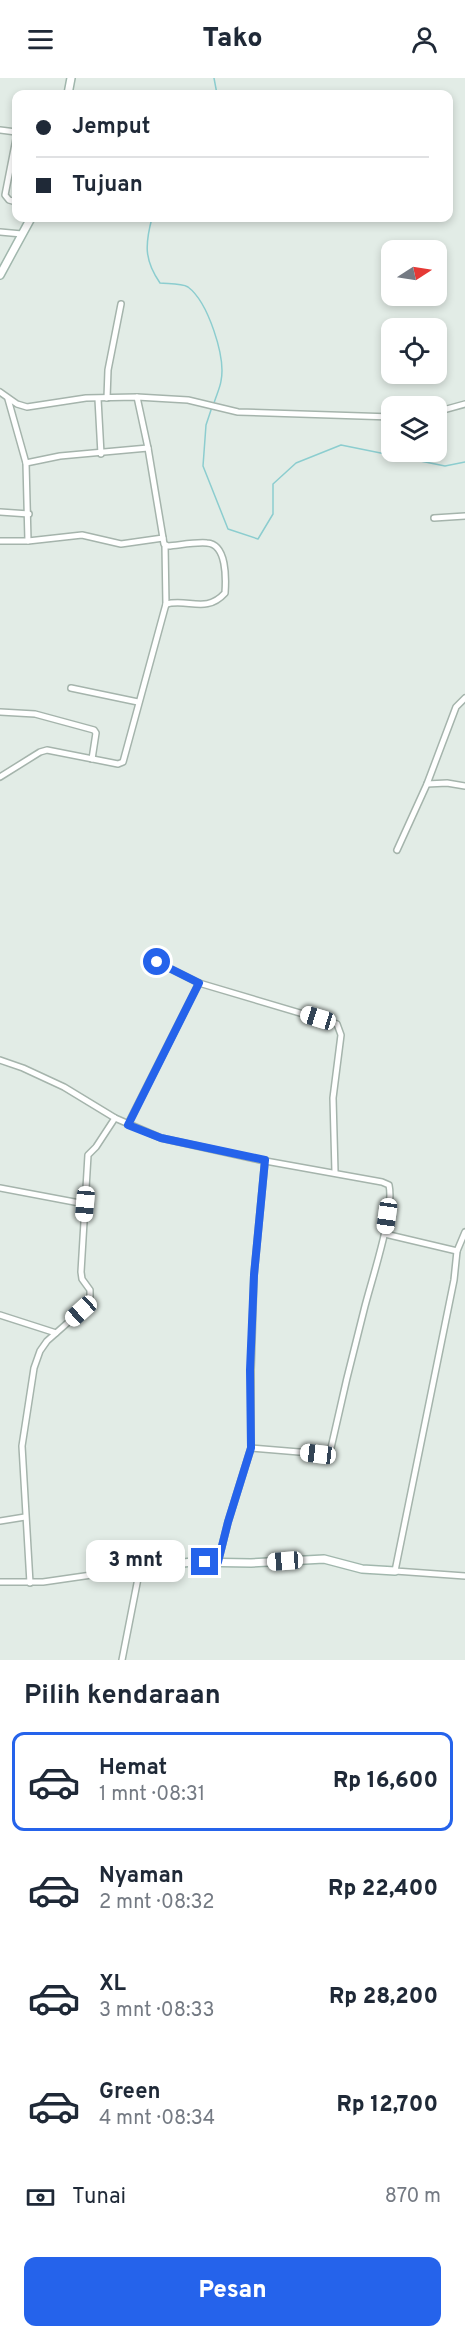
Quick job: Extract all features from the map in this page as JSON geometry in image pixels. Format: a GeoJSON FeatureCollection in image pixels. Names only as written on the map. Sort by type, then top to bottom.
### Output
{"type":"FeatureCollection","features":[{"type":"Feature","properties":{"kind":"street"},"geometry":{"type":"LineString","coordinates":[[12,170],[5,195],[12,201]]}},
{"type":"Feature","properties":{"kind":"street"},"geometry":{"type":"LineString","coordinates":[[1,272],[29,222]]}},
{"type":"Feature","properties":{"kind":"street"},"geometry":{"type":"LineString","coordinates":[[0,232],[22,234]]}},
{"type":"Feature","properties":{"kind":"street"},"geometry":{"type":"LineString","coordinates":[[106,398],[110,360],[121,304]]}},
{"type":"Feature","properties":{"kind":"street"},"geometry":{"type":"LineString","coordinates":[[0,392],[17,404],[33,407],[74,400],[176,398],[238,412],[381,417]]}},
{"type":"Feature","properties":{"kind":"street"},"geometry":{"type":"LineString","coordinates":[[0,777],[40,752],[56,752],[118,764],[123,762],[166,604],[165,545],[137,397]]}},
{"type":"Feature","properties":{"kind":"street"},"geometry":{"type":"LineString","coordinates":[[8,399],[26,463],[28,541]]}},
{"type":"Feature","properties":{"kind":"street"},"geometry":{"type":"LineString","coordinates":[[98,399],[101,454]]}},
{"type":"Feature","properties":{"kind":"street"},"geometry":{"type":"LineString","coordinates":[[447,409],[465,404]]}},
{"type":"Feature","properties":{"kind":"street"},"geometry":{"type":"LineString","coordinates":[[26,463],[60,456],[148,448]]}},
{"type":"Feature","properties":{"kind":"street"},"geometry":{"type":"LineString","coordinates":[[0,512],[29,514]]}},
{"type":"Feature","properties":{"kind":"street"},"geometry":{"type":"LineString","coordinates":[[434,518],[465,516]]}},
{"type":"Feature","properties":{"kind":"street"},"geometry":{"type":"LineString","coordinates":[[0,542],[82,535],[121,544],[163,538]]}},
{"type":"Feature","properties":{"kind":"street"},"geometry":{"type":"LineString","coordinates":[[165,545],[213,544],[218,549],[226,574],[225,593],[218,601],[207,604],[169,602],[166,604]]}},
{"type":"Feature","properties":{"kind":"street"},"geometry":{"type":"LineString","coordinates":[[71,688],[138,702]]}},
{"type":"Feature","properties":{"kind":"street"},"geometry":{"type":"LineString","coordinates":[[398,850],[427,784],[456,707],[465,698]]}},
{"type":"Feature","properties":{"kind":"street"},"geometry":{"type":"LineString","coordinates":[[0,712],[35,714],[94,729],[96,733],[92,759]]}},
{"type":"Feature","properties":{"kind":"street"},"geometry":{"type":"LineString","coordinates":[[427,784],[447,783],[465,786]]}},
{"type":"Feature","properties":{"kind":"street"},"geometry":{"type":"LineString","coordinates":[[157,962],[199,983],[337,1024],[340,1027],[333,1098],[335,1172]]}},
{"type":"Feature","properties":{"kind":"street"},"geometry":{"type":"LineString","coordinates":[[128,1125],[199,983]]}},
{"type":"Feature","properties":{"kind":"street"},"geometry":{"type":"LineString","coordinates":[[0,1060],[64,1087],[128,1125],[161,1138],[335,1172],[389,1185],[390,1197],[385,1234],[343,1389],[330,1451],[318,1454],[251,1448]]}},
{"type":"Feature","properties":{"kind":"street"},"geometry":{"type":"LineString","coordinates":[[30,1583],[22,1446],[34,1368],[47,1341],[81,1311],[90,1297],[90,1290],[81,1272],[88,1155],[115,1118]]}},
{"type":"Feature","properties":{"kind":"street"},"geometry":{"type":"LineString","coordinates":[[218,1562],[251,1448],[250,1370],[254,1275],[265,1160]]}},
{"type":"Feature","properties":{"kind":"street"},"geometry":{"type":"LineString","coordinates":[[0,1188],[85,1204]]}},
{"type":"Feature","properties":{"kind":"street"},"geometry":{"type":"LineString","coordinates":[[395,1571],[454,1280],[457,1251],[465,1232]]}},
{"type":"Feature","properties":{"kind":"street"},"geometry":{"type":"LineString","coordinates":[[385,1234],[457,1251]]}},
{"type":"Feature","properties":{"kind":"street"},"geometry":{"type":"LineString","coordinates":[[0,1315],[57,1333]]}},
{"type":"Feature","properties":{"kind":"street"},"geometry":{"type":"LineString","coordinates":[[0,1521],[25,1517]]}},
{"type":"Feature","properties":{"kind":"street"},"geometry":{"type":"LineString","coordinates":[[0,1582],[30,1583],[140,1568],[218,1562],[251,1563],[324,1559],[363,1569],[465,1576]]}},
{"type":"Feature","properties":{"kind":"street"},"geometry":{"type":"LineString","coordinates":[[122,1660],[140,1568]]}},
{"type":"Feature","properties":{"kind":"waterway"},"geometry":{"type":"LineString","coordinates":[[214,78],[216,90]]}},
{"type":"Feature","properties":{"kind":"waterway"},"geometry":{"type":"LineString","coordinates":[[151,222],[147,252],[155,275],[160,283],[188,287],[202,305],[214,331],[222,371],[214,403]]}},
{"type":"Feature","properties":{"kind":"waterway"},"geometry":{"type":"LineString","coordinates":[[212,407],[206,425],[203,466],[228,529],[258,539],[273,514],[273,484],[296,463],[341,445],[445,466],[465,462]]}},
{"type":"Feature","properties":{"kind":"route"},"geometry":{"type":"LineString","coordinates":[[157,962],[199,983],[128,1125],[161,1138],[200,1148],[265,1160],[254,1275],[250,1370],[251,1448],[218,1562],[205,1562]]}}]}
